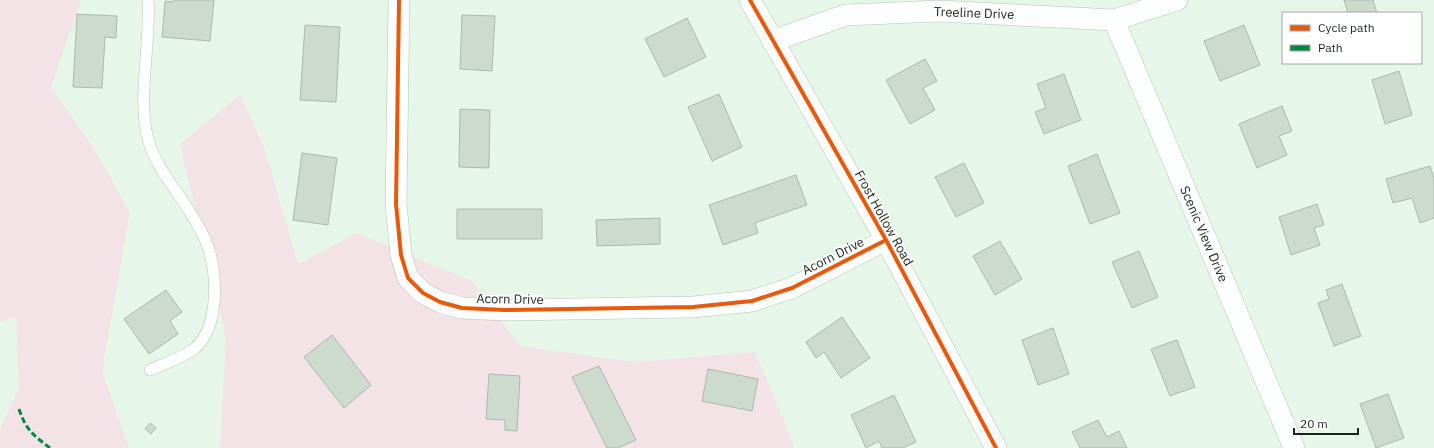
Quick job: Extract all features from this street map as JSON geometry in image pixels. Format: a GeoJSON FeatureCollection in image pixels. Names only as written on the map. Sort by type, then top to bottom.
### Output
{"type":"FeatureCollection","features":[{"type":"Feature","properties":{"kind":"street","name":"Acorn Drive"},"geometry":{"type":"LineString","coordinates":[[399,0],[396,204],[401,255],[408,278],[423,293],[440,302],[462,308],[505,310],[693,307],[752,301],[792,288],[886,240]]}},
{"type":"Feature","properties":{"kind":"street","name":"Frost Hollow Road"},"geometry":{"type":"LineString","coordinates":[[750,0],[886,240],[996,448]]}},
{"type":"Feature","properties":{"kind":"street","name":"Treeline Drive"},"geometry":{"type":"LineString","coordinates":[[772,40],[846,15],[894,12],[1042,15],[1114,20],[1177,0]]}},
{"type":"Feature","properties":{"kind":"street","name":"Scenic View Drive"},"geometry":{"type":"LineString","coordinates":[[1114,20],[1294,448]]}},
{"type":"Feature","properties":{"kind":"lane"},"geometry":{"type":"LineString","coordinates":[[148,0],[147,61],[144,104],[148,139],[165,176],[189,210],[209,251],[215,285],[212,315],[205,337],[192,351],[150,370]]}},
{"type":"Feature","properties":{"kind":"shaded area"},"geometry":{"type":"Polygon","coordinates":[[[0,0],[81,0],[51,87],[94,149],[130,212],[102,371],[129,448],[0,448],[0,430],[19,387],[16,317],[0,322],[0,0]]]}},
{"type":"Feature","properties":{"kind":"shaded area"},"geometry":{"type":"Polygon","coordinates":[[[240,95],[264,147],[298,264],[357,233],[472,281],[520,346],[634,362],[755,352],[795,448],[220,448],[226,337],[180,144],[240,95]]]}},
{"type":"Feature","properties":{"kind":"building"},"geometry":{"type":"Polygon","coordinates":[[[173,0],[214,0],[210,41],[162,37],[165,1],[173,2],[173,0]]]}},
{"type":"Feature","properties":{"kind":"building"},"geometry":{"type":"Polygon","coordinates":[[[1344,0],[1373,0],[1377,12],[1348,12],[1344,0]]]}},
{"type":"Feature","properties":{"kind":"building"},"geometry":{"type":"Polygon","coordinates":[[[77,14],[117,16],[116,38],[105,37],[102,88],[73,87],[77,14]]]}},
{"type":"Feature","properties":{"kind":"building"},"geometry":{"type":"Polygon","coordinates":[[[462,15],[495,16],[492,71],[460,69],[462,15]]]}},
{"type":"Feature","properties":{"kind":"building"},"geometry":{"type":"Polygon","coordinates":[[[687,18],[706,57],[664,77],[645,39],[687,18]]]}},
{"type":"Feature","properties":{"kind":"building"},"geometry":{"type":"Polygon","coordinates":[[[305,25],[340,27],[336,102],[300,100],[305,25]]]}},
{"type":"Feature","properties":{"kind":"building"},"geometry":{"type":"Polygon","coordinates":[[[1244,25],[1260,65],[1220,81],[1204,41],[1244,25]]]}},
{"type":"Feature","properties":{"kind":"building"},"geometry":{"type":"Polygon","coordinates":[[[925,59],[937,81],[923,88],[935,110],[910,124],[886,80],[925,59]]]}},
{"type":"Feature","properties":{"kind":"building"},"geometry":{"type":"Polygon","coordinates":[[[1399,71],[1412,115],[1385,124],[1372,80],[1399,71]]]}},
{"type":"Feature","properties":{"kind":"building"},"geometry":{"type":"Polygon","coordinates":[[[1064,74],[1081,120],[1044,134],[1035,112],[1046,108],[1037,84],[1064,74]]]}},
{"type":"Feature","properties":{"kind":"building"},"geometry":{"type":"Polygon","coordinates":[[[719,94],[742,147],[712,161],[688,107],[719,94]]]}},
{"type":"Feature","properties":{"kind":"building"},"geometry":{"type":"Polygon","coordinates":[[[1282,106],[1292,131],[1279,136],[1287,155],[1257,168],[1239,124],[1282,106]]]}},
{"type":"Feature","properties":{"kind":"building"},"geometry":{"type":"Polygon","coordinates":[[[460,109],[490,110],[489,168],[459,167],[460,109]]]}},
{"type":"Feature","properties":{"kind":"building"},"geometry":{"type":"Polygon","coordinates":[[[302,153],[337,158],[328,225],[293,220],[302,153]]]}},
{"type":"Feature","properties":{"kind":"building"},"geometry":{"type":"Polygon","coordinates":[[[1097,154],[1120,213],[1090,224],[1068,166],[1097,154]]]}},
{"type":"Feature","properties":{"kind":"building"},"geometry":{"type":"Polygon","coordinates":[[[964,163],[984,203],[956,217],[935,177],[964,163]]]}},
{"type":"Feature","properties":{"kind":"building"},"geometry":{"type":"Polygon","coordinates":[[[1430,166],[1434,178],[1434,218],[1420,223],[1412,198],[1393,203],[1386,179],[1430,166]]]}},
{"type":"Feature","properties":{"kind":"building"},"geometry":{"type":"Polygon","coordinates":[[[796,175],[807,205],[755,223],[758,233],[723,245],[709,205],[796,175]]]}},
{"type":"Feature","properties":{"kind":"building"},"geometry":{"type":"Polygon","coordinates":[[[1317,204],[1324,225],[1314,228],[1320,245],[1291,255],[1279,217],[1317,204]]]}},
{"type":"Feature","properties":{"kind":"building"},"geometry":{"type":"Polygon","coordinates":[[[457,209],[542,209],[542,239],[457,239],[457,209]]]}},
{"type":"Feature","properties":{"kind":"building"},"geometry":{"type":"Polygon","coordinates":[[[660,218],[660,244],[597,246],[596,220],[660,218]]]}},
{"type":"Feature","properties":{"kind":"building"},"geometry":{"type":"Polygon","coordinates":[[[1000,241],[1022,279],[995,295],[973,256],[1000,241]]]}},
{"type":"Feature","properties":{"kind":"building"},"geometry":{"type":"Polygon","coordinates":[[[1139,251],[1158,297],[1132,308],[1112,262],[1139,251]]]}},
{"type":"Feature","properties":{"kind":"building"},"geometry":{"type":"Polygon","coordinates":[[[1342,284],[1361,336],[1334,346],[1318,303],[1329,299],[1326,290],[1342,284]]]}},
{"type":"Feature","properties":{"kind":"building"},"geometry":{"type":"Polygon","coordinates":[[[166,290],[182,312],[170,321],[178,334],[149,354],[124,319],[166,290]]]}},
{"type":"Feature","properties":{"kind":"building"},"geometry":{"type":"Polygon","coordinates":[[[842,317],[870,358],[841,378],[824,352],[816,358],[806,342],[842,317]]]}},
{"type":"Feature","properties":{"kind":"building"},"geometry":{"type":"Polygon","coordinates":[[[1053,328],[1069,374],[1038,385],[1022,340],[1053,328]]]}},
{"type":"Feature","properties":{"kind":"building"},"geometry":{"type":"Polygon","coordinates":[[[332,335],[371,385],[344,408],[304,357],[332,335]]]}},
{"type":"Feature","properties":{"kind":"building"},"geometry":{"type":"Polygon","coordinates":[[[1177,340],[1195,387],[1170,396],[1151,349],[1177,340]]]}},
{"type":"Feature","properties":{"kind":"building"},"geometry":{"type":"Polygon","coordinates":[[[599,366],[636,440],[618,448],[607,448],[572,377],[599,366]]]}},
{"type":"Feature","properties":{"kind":"building"},"geometry":{"type":"Polygon","coordinates":[[[708,369],[758,379],[752,411],[702,401],[708,369]]]}},
{"type":"Feature","properties":{"kind":"building"},"geometry":{"type":"Polygon","coordinates":[[[489,374],[520,376],[517,431],[505,430],[505,420],[486,419],[489,374]]]}},
{"type":"Feature","properties":{"kind":"building"},"geometry":{"type":"Polygon","coordinates":[[[1388,394],[1404,438],[1376,448],[1360,404],[1388,394]]]}},
{"type":"Feature","properties":{"kind":"building"},"geometry":{"type":"Polygon","coordinates":[[[894,395],[916,442],[903,448],[882,448],[879,441],[866,448],[851,415],[894,395]]]}},
{"type":"Feature","properties":{"kind":"building"},"geometry":{"type":"Polygon","coordinates":[[[1098,420],[1107,437],[1119,431],[1127,448],[1080,448],[1072,432],[1098,420]]]}},
{"type":"Feature","properties":{"kind":"building"},"geometry":{"type":"Polygon","coordinates":[[[150,423],[156,428],[151,434],[145,429],[150,423]]]}},
{"type":"Feature","properties":{"kind":"marked path"},"geometry":{"type":"LineString","coordinates":[[19,409],[27,427],[50,448]]}},
{"type":"Feature","properties":{"kind":"cycle path"},"geometry":{"type":"LineString","coordinates":[[399,0],[396,204],[401,255],[408,278],[423,293],[440,302],[462,308],[505,310],[693,307],[752,301],[792,288],[886,240]]}},
{"type":"Feature","properties":{"kind":"cycle path"},"geometry":{"type":"LineString","coordinates":[[750,0],[886,240],[996,448]]}}]}
